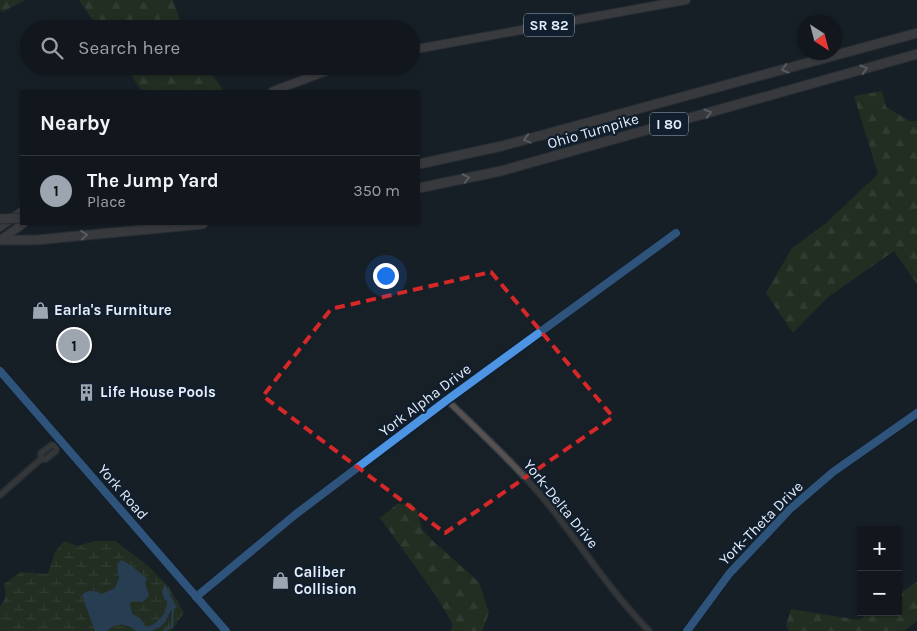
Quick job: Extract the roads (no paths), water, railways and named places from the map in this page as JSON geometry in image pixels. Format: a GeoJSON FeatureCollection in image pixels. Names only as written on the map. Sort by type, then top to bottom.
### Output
{"type":"FeatureCollection","features":[{"type":"Feature","properties":{"kind":"highway","name":"Ohio Turnpike"},"geometry":{"type":"LineString","coordinates":[[420,164],[502,146],[917,33]]}},
{"type":"Feature","properties":{"kind":"highway","name":"Ohio Turnpike"},"geometry":{"type":"LineString","coordinates":[[420,188],[501,171],[917,54]]}},
{"type":"Feature","properties":{"kind":"highway"},"geometry":{"type":"LineString","coordinates":[[0,219],[20,218]]}},
{"type":"Feature","properties":{"kind":"highway"},"geometry":{"type":"LineString","coordinates":[[0,240],[36,240],[193,225]]}},
{"type":"Feature","properties":{"kind":"main road","name":"SR 82"},"geometry":{"type":"LineString","coordinates":[[420,48],[686,0]]}},
{"type":"Feature","properties":{"kind":"main road"},"geometry":{"type":"LineString","coordinates":[[276,90],[316,75]]}},
{"type":"Feature","properties":{"kind":"main road"},"geometry":{"type":"LineString","coordinates":[[0,227],[20,213]]}},
{"type":"Feature","properties":{"kind":"main road"},"geometry":{"type":"LineString","coordinates":[[0,240],[22,225]]}},
{"type":"Feature","properties":{"kind":"street","name":"York Alpha Drive"},"geometry":{"type":"LineString","coordinates":[[196,597],[282,525],[447,400],[676,233]]}},
{"type":"Feature","properties":{"kind":"street","name":"York Road"},"geometry":{"type":"LineString","coordinates":[[0,371],[59,444],[226,631]]}},
{"type":"Feature","properties":{"kind":"street","name":"York-Delta Drive"},"geometry":{"type":"LineString","coordinates":[[447,400],[506,457],[548,504],[615,594],[649,631]]}},
{"type":"Feature","properties":{"kind":"street","name":"York-Theta Drive"},"geometry":{"type":"LineString","coordinates":[[687,631],[729,574],[790,509],[833,472],[917,413]]}},
{"type":"Feature","properties":{"kind":"street"},"geometry":{"type":"LineString","coordinates":[[0,495],[41,458],[46,459],[56,451],[59,444]]}},
{"type":"Feature","properties":{"kind":"water"},"geometry":{"type":"Polygon","coordinates":[[[121,560],[128,563],[147,578],[145,583],[149,596],[143,602],[132,601],[130,604],[132,614],[140,618],[146,627],[158,621],[166,610],[167,601],[164,599],[162,591],[165,584],[177,608],[171,610],[160,627],[152,631],[136,631],[129,626],[118,625],[107,631],[95,631],[82,595],[92,591],[102,594],[115,588],[119,578],[117,564],[121,560]]]}},
{"type":"Feature","properties":{"kind":"waterway"},"geometry":{"type":"LineString","coordinates":[[164,631],[172,626],[173,609]]}},
{"type":"Feature","properties":{"kind":"place","name":"Earla's Furniture"},"geometry":{"type":"Point","coordinates":[40,310]}},
{"type":"Feature","properties":{"kind":"place","name":"The Jump Yard"},"geometry":{"type":"Point","coordinates":[74,345]}},
{"type":"Feature","properties":{"kind":"place","name":"Life House Pools"},"geometry":{"type":"Point","coordinates":[86,392]}},
{"type":"Feature","properties":{"kind":"place","name":"Caliber Collision"},"geometry":{"type":"Point","coordinates":[280,581]}}]}
